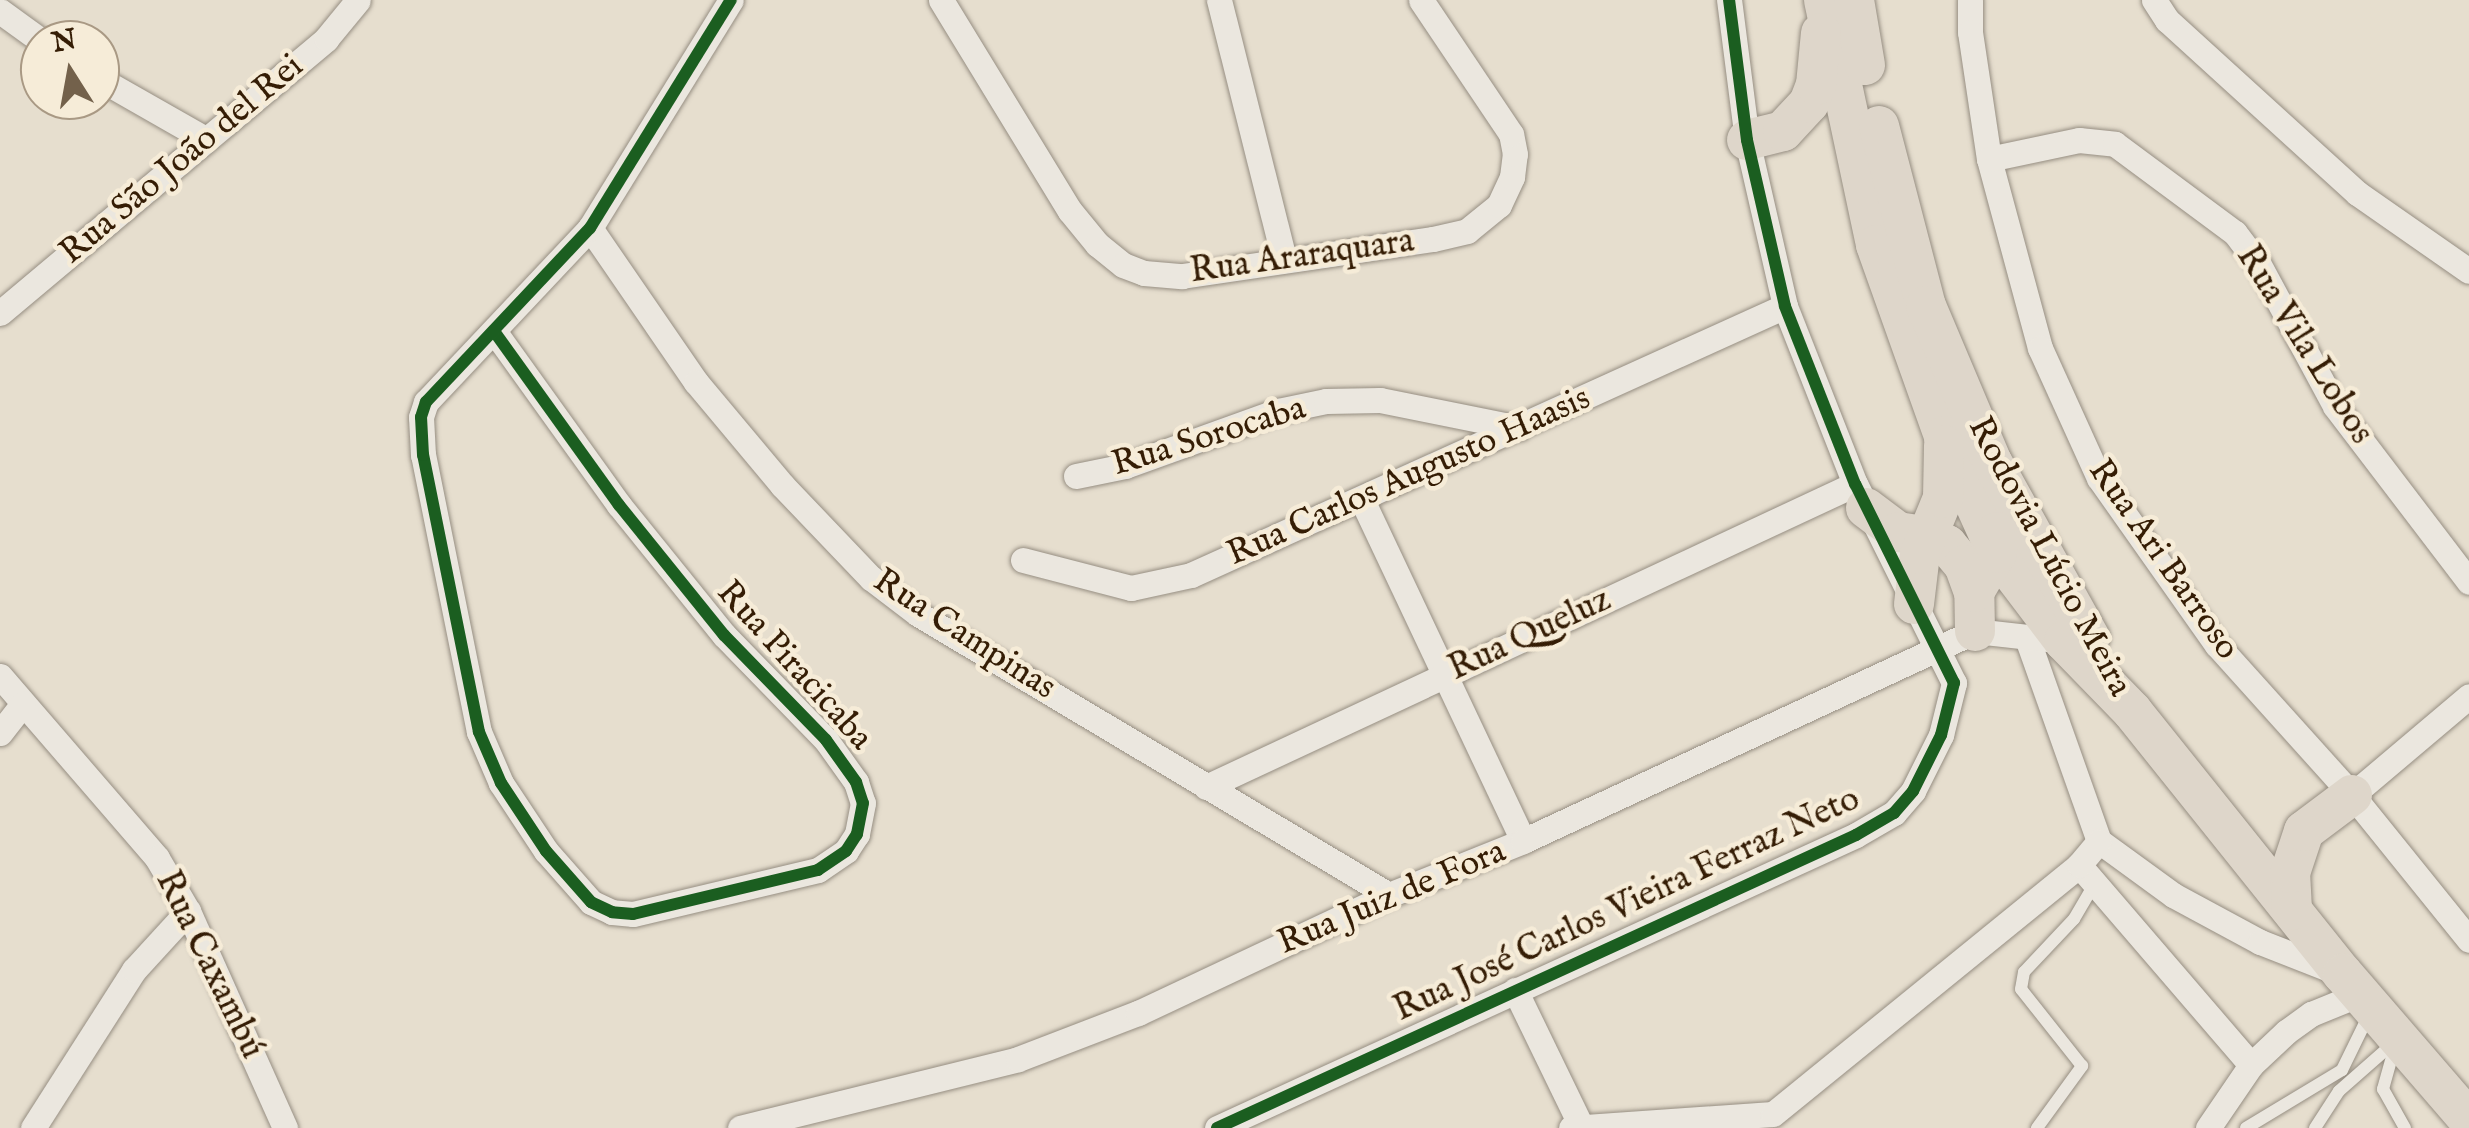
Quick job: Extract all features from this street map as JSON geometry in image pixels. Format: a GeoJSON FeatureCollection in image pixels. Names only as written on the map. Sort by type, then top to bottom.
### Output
{"type":"FeatureCollection","features":[{"type":"Feature","properties":{"kind":"main road"},"geometry":{"type":"LineString","coordinates":[[1747,140],[1783,131],[1809,103],[1834,1]]}},
{"type":"Feature","properties":{"kind":"main road","name":"Rodovia Lúcio Meira"},"geometry":{"type":"LineString","coordinates":[[1834,1],[1876,115],[1926,306],[1992,462],[2038,552],[2132,711],[2358,992],[2469,1120]]}},
{"type":"Feature","properties":{"kind":"main road","name":"Rodovia Lúcio Meira"},"geometry":{"type":"LineString","coordinates":[[1834,1],[1876,245],[1944,436],[1998,553],[2046,640],[2132,711]]}},
{"type":"Feature","properties":{"kind":"main road"},"geometry":{"type":"LineString","coordinates":[[1926,306],[1934,372],[1992,508],[1998,553],[1974,612]]}},
{"type":"Feature","properties":{"kind":"main road"},"geometry":{"type":"LineString","coordinates":[[1914,604],[1914,576],[1943,498],[1944,436]]}},
{"type":"Feature","properties":{"kind":"main road"},"geometry":{"type":"LineString","coordinates":[[1861,497],[1898,532],[1930,537],[1947,546],[1964,565],[1974,612]]}},
{"type":"Feature","properties":{"kind":"main road"},"geometry":{"type":"LineString","coordinates":[[2232,834],[2304,831],[2352,795]]}},
{"type":"Feature","properties":{"kind":"main road"},"geometry":{"type":"LineString","coordinates":[[2292,910],[2290,873],[2304,831]]}},
{"type":"Feature","properties":{"kind":"street","name":"Rua São João del Rei"},"geometry":{"type":"LineString","coordinates":[[0,312],[326,39],[358,0]]}},
{"type":"Feature","properties":{"kind":"street"},"geometry":{"type":"LineString","coordinates":[[494,331],[590,228],[731,0]]}},
{"type":"Feature","properties":{"kind":"street","name":"Rua Araraquara"},"geometry":{"type":"LineString","coordinates":[[941,0],[1070,211],[1097,244],[1123,265],[1144,273],[1182,276],[1450,235],[1486,220],[1499,205],[1512,177],[1515,154],[1511,134],[1421,0]]}},
{"type":"Feature","properties":{"kind":"street"},"geometry":{"type":"LineString","coordinates":[[1219,0],[1284,258]]}},
{"type":"Feature","properties":{"kind":"street","name":"Rua José Carlos Vieira Ferraz Neto"},"geometry":{"type":"LineString","coordinates":[[1217,1128],[1856,835],[1894,813],[1924,772],[1941,735],[1954,683],[1861,497],[1785,306],[1747,140],[1729,0]]}},
{"type":"Feature","properties":{"kind":"street","name":"Rua Ari Barroso"},"geometry":{"type":"LineString","coordinates":[[1970,0],[1990,159],[2040,348],[2098,478],[2217,645],[2352,795],[2469,940]]}},
{"type":"Feature","properties":{"kind":"street"},"geometry":{"type":"LineString","coordinates":[[2154,0],[2167,20],[2357,194],[2469,270]]}},
{"type":"Feature","properties":{"kind":"street"},"geometry":{"type":"LineString","coordinates":[[120,90],[205,139]]}},
{"type":"Feature","properties":{"kind":"street","name":"Rua Vila Lobos"},"geometry":{"type":"LineString","coordinates":[[1990,159],[2078,140],[2115,144],[2235,233],[2258,263],[2335,406],[2469,582]]}},
{"type":"Feature","properties":{"kind":"street","name":"Rua Campinas"},"geometry":{"type":"LineString","coordinates":[[590,228],[696,382],[782,485],[871,578],[918,614],[1389,894]]}},
{"type":"Feature","properties":{"kind":"street","name":"Rua Carlos Augusto Haasis"},"geometry":{"type":"LineString","coordinates":[[1023,560],[1131,588],[1190,575],[1785,306]]}},
{"type":"Feature","properties":{"kind":"street","name":"Rua Piracicaba"},"geometry":{"type":"LineString","coordinates":[[494,331],[630,519],[724,635],[826,740],[856,782],[863,803],[857,834],[846,851],[818,870],[633,914],[612,912],[591,902],[546,851],[501,783],[479,732],[466,676],[422,455],[420,418],[436,391],[494,331]]}},
{"type":"Feature","properties":{"kind":"street","name":"Rua Sorocaba"},"geometry":{"type":"LineString","coordinates":[[1076,476],[1126,466],[1278,411],[1326,402],[1380,400],[1520,428]]}},
{"type":"Feature","properties":{"kind":"street","name":"Rua Queluz"},"geometry":{"type":"LineString","coordinates":[[1206,787],[1444,675],[1861,497]]}},
{"type":"Feature","properties":{"kind":"street"},"geometry":{"type":"LineString","coordinates":[[1362,500],[1522,842]]}},
{"type":"Feature","properties":{"kind":"street"},"geometry":{"type":"LineString","coordinates":[[1516,990],[1577,1127],[1776,1121],[2087,874],[2099,841],[2046,640],[1974,612]]}},
{"type":"Feature","properties":{"kind":"street","name":"Rua Juiz de Fora"},"geometry":{"type":"LineString","coordinates":[[740,1128],[1018,1058],[1138,1013],[1389,894],[1522,842],[1937,647],[1974,612]]}},
{"type":"Feature","properties":{"kind":"street","name":"Rua Caxambú"},"geometry":{"type":"LineString","coordinates":[[0,676],[157,858],[188,911],[284,1128]]}},
{"type":"Feature","properties":{"kind":"street"},"geometry":{"type":"LineString","coordinates":[[2352,795],[2469,696]]}},
{"type":"Feature","properties":{"kind":"street"},"geometry":{"type":"LineString","coordinates":[[0,733],[22,704]]}},
{"type":"Feature","properties":{"kind":"street"},"geometry":{"type":"LineString","coordinates":[[2099,841],[2173,896],[2358,992]]}},
{"type":"Feature","properties":{"kind":"street"},"geometry":{"type":"LineString","coordinates":[[2087,874],[2250,1065]]}},
{"type":"Feature","properties":{"kind":"street"},"geometry":{"type":"LineString","coordinates":[[33,1128],[134,970],[188,911]]}},
{"type":"Feature","properties":{"kind":"street"},"geometry":{"type":"LineString","coordinates":[[2208,1128],[2250,1065],[2311,1014],[2358,992]]}},
{"type":"Feature","properties":{"kind":"lane"},"geometry":{"type":"LineString","coordinates":[[2036,1128],[2082,1066],[2022,989],[2024,972],[2074,919],[2087,874]]}},
{"type":"Feature","properties":{"kind":"lane"},"geometry":{"type":"LineString","coordinates":[[2246,1128],[2342,1070],[2358,992]]}},
{"type":"Feature","properties":{"kind":"lane"},"geometry":{"type":"LineString","coordinates":[[2316,1128],[2339,1091],[2398,1039]]}},
{"type":"Feature","properties":{"kind":"lane"},"geometry":{"type":"LineString","coordinates":[[2398,1039],[2383,1090],[2405,1128]]}},
{"type":"Feature","properties":{"kind":"cycle path"},"geometry":{"type":"LineString","coordinates":[[494,331],[619,505],[724,635],[826,740],[856,782],[863,803],[857,834],[846,851],[818,870],[633,914],[612,912],[591,902],[546,851],[501,783],[479,732],[423,455],[421,417],[426,402],[590,228],[731,0]]}},
{"type":"Feature","properties":{"kind":"cycle path"},"geometry":{"type":"LineString","coordinates":[[1217,1128],[1856,835],[1894,813],[1913,791],[1941,735],[1954,683],[1855,484],[1785,306],[1747,140],[1729,0]]}}]}
